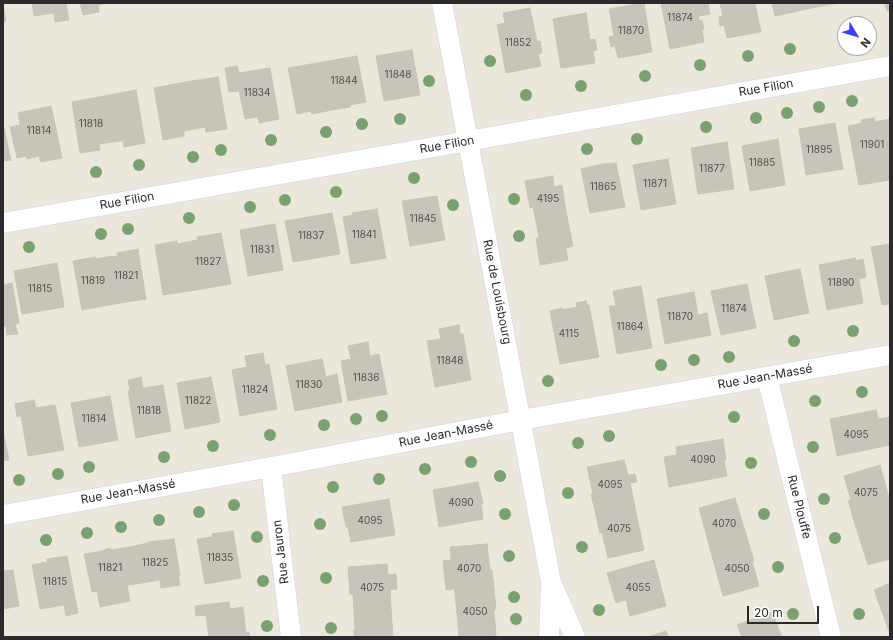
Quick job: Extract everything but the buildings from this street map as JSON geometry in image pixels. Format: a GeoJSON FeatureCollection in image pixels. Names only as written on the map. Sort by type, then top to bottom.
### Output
{"type":"FeatureCollection","features":[{"type":"Feature","properties":{"kind":"street","name":"Rue de Louisbourg"},"geometry":{"type":"LineString","coordinates":[[442,3],[551,582],[549,637]]}},
{"type":"Feature","properties":{"kind":"street","name":"Rue Filion"},"geometry":{"type":"LineString","coordinates":[[3,223],[890,66]]}},
{"type":"Feature","properties":{"kind":"street","name":"Rue Jean-Massé"},"geometry":{"type":"LineString","coordinates":[[3,515],[521,420],[890,355]]}},
{"type":"Feature","properties":{"kind":"street","name":"Rue Plouffe"},"geometry":{"type":"LineString","coordinates":[[767,377],[831,637]]}},
{"type":"Feature","properties":{"kind":"street","name":"Rue Jauron"},"geometry":{"type":"LineString","coordinates":[[271,467],[291,637]]}},
{"type":"Feature","properties":{"kind":"street","name":"Rue de Louisbourg"},"geometry":{"type":"LineString","coordinates":[[551,582],[575,637]]}}]}
